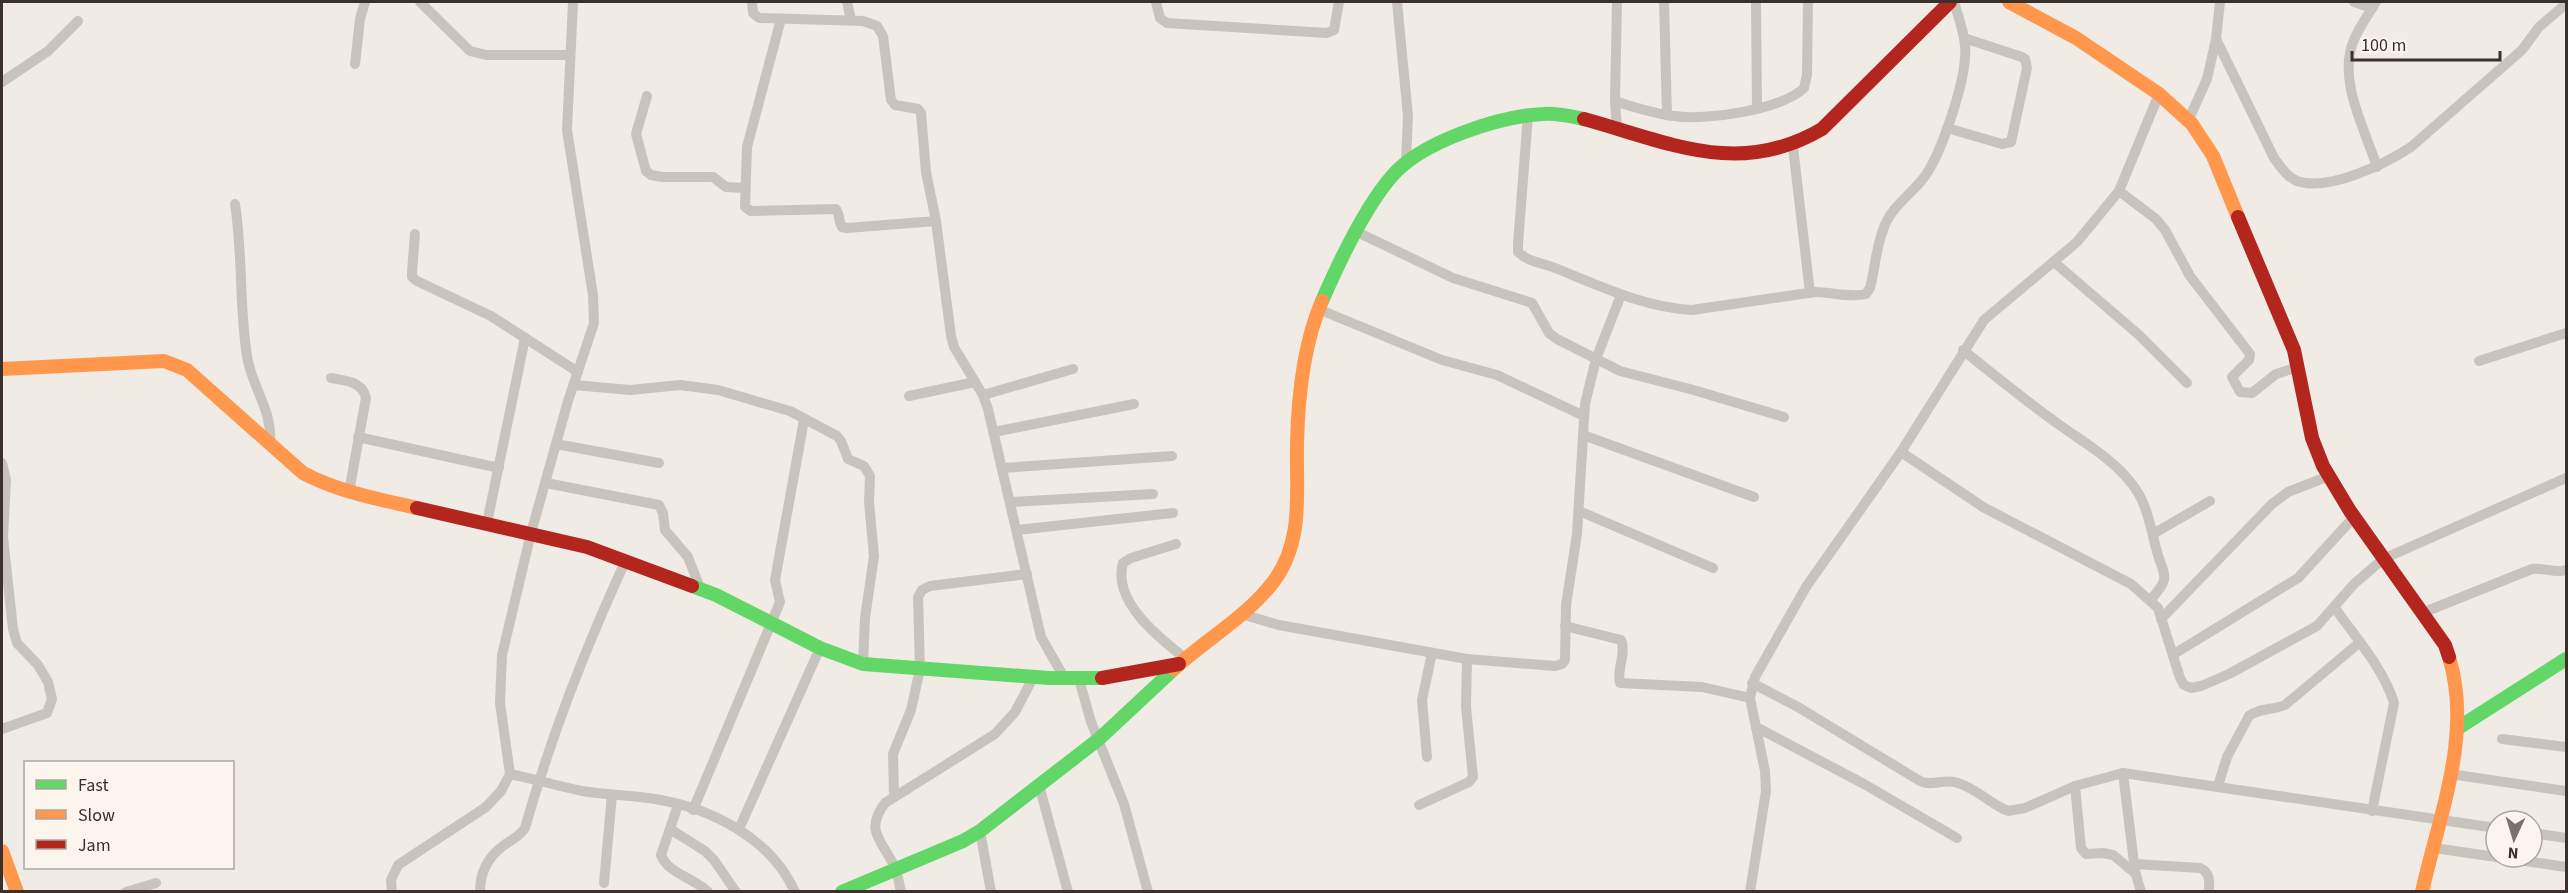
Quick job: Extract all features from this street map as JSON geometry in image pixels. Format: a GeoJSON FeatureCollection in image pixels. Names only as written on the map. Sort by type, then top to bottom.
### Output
{"type":"FeatureCollection","features":[{"type":"Feature","properties":{"kind":"main road"},"geometry":{"type":"LineString","coordinates":[[2009,2],[2076,38],[2158,94],[2188,121],[2213,156],[2294,350],[2312,438],[2329,476],[2354,518],[2445,645],[2452,662],[2458,695],[2458,728],[2440,821],[2422,891]]}},
{"type":"Feature","properties":{"kind":"main road"},"geometry":{"type":"LineString","coordinates":[[842,891],[963,841],[980,831],[1099,739],[1182,661],[1241,614],[1270,587],[1288,559],[1298,524],[1299,403],[1306,356],[1318,309],[1327,287],[1385,185],[1407,162],[1466,134],[1528,115],[1559,114],[1667,144],[1716,152],[1765,153],[1793,147],[1822,129],[1946,3]]}},
{"type":"Feature","properties":{"kind":"main road"},"geometry":{"type":"LineString","coordinates":[[2,369],[164,361],[176,364],[303,473],[320,482],[349,492],[587,547],[700,588],[773,622],[820,648],[863,664],[1072,679],[1105,678],[1182,661]]}},
{"type":"Feature","properties":{"kind":"main road"},"geometry":{"type":"LineString","coordinates":[[2458,728],[2566,659]]}},
{"type":"Feature","properties":{"kind":"main road"},"geometry":{"type":"LineString","coordinates":[[2,851],[17,891]]}},
{"type":"Feature","properties":{"kind":"street"},"geometry":{"type":"LineString","coordinates":[[355,64],[360,20],[366,2]]}},
{"type":"Feature","properties":{"kind":"street"},"geometry":{"type":"LineString","coordinates":[[420,2],[470,51],[486,55],[569,55]]}},
{"type":"Feature","properties":{"kind":"street"},"geometry":{"type":"LineString","coordinates":[[392,891],[391,880],[398,865],[486,807],[501,791],[510,774],[500,703],[502,655],[531,533],[594,323],[593,295],[567,130],[573,2]]}},
{"type":"Feature","properties":{"kind":"street"},"geometry":{"type":"LineString","coordinates":[[752,2],[753,13],[759,18],[851,20],[870,22],[877,26],[882,36],[891,100],[895,105],[918,109],[921,113],[926,172],[936,221],[954,347],[982,395],[994,432],[1041,636],[1048,653],[1072,679],[1099,739],[1124,804],[1148,891]]}},
{"type":"Feature","properties":{"kind":"street"},"geometry":{"type":"LineString","coordinates":[[846,2],[851,20]]}},
{"type":"Feature","properties":{"kind":"street"},"geometry":{"type":"LineString","coordinates":[[1156,2],[1160,18],[1167,23],[1327,33],[1334,30],[1337,23],[1340,2]]}},
{"type":"Feature","properties":{"kind":"street"},"geometry":{"type":"LineString","coordinates":[[1397,2],[1408,116],[1407,162]]}},
{"type":"Feature","properties":{"kind":"street"},"geometry":{"type":"LineString","coordinates":[[1617,2],[1615,101],[1617,129]]}},
{"type":"Feature","properties":{"kind":"street"},"geometry":{"type":"LineString","coordinates":[[1664,2],[1667,115]]}},
{"type":"Feature","properties":{"kind":"street"},"geometry":{"type":"LineString","coordinates":[[1756,2],[1757,108]]}},
{"type":"Feature","properties":{"kind":"street"},"geometry":{"type":"LineString","coordinates":[[1615,101],[1667,115],[1699,118],[1757,108],[1788,99],[1804,88],[1807,75],[1808,2]]}},
{"type":"Feature","properties":{"kind":"street"},"geometry":{"type":"LineString","coordinates":[[2188,121],[2207,79],[2216,39],[2220,2]]}},
{"type":"Feature","properties":{"kind":"street"},"geometry":{"type":"LineString","coordinates":[[2354,2],[2374,5],[2353,44],[2349,60],[2349,82],[2377,167]]}},
{"type":"Feature","properties":{"kind":"street"},"geometry":{"type":"LineString","coordinates":[[1528,115],[1518,252],[1523,257],[1621,296],[1677,309],[1692,310],[1810,293],[1833,292],[1858,296],[1866,294],[1870,288],[1883,229],[1893,210],[1923,179],[1936,158],[1947,128],[1964,64],[1964,38],[1946,3]]}},
{"type":"Feature","properties":{"kind":"street"},"geometry":{"type":"LineString","coordinates":[[2216,39],[2274,158],[2285,173],[2297,181],[2317,183],[2377,167],[2411,147],[2522,50],[2539,27],[2566,4]]}},
{"type":"Feature","properties":{"kind":"street"},"geometry":{"type":"LineString","coordinates":[[781,19],[748,140],[743,203],[751,211],[836,209],[842,227],[847,228],[936,221]]}},
{"type":"Feature","properties":{"kind":"street"},"geometry":{"type":"LineString","coordinates":[[2,82],[48,51],[78,21]]}},
{"type":"Feature","properties":{"kind":"street"},"geometry":{"type":"LineString","coordinates":[[1947,128],[2002,144],[2011,142],[2025,80],[2027,64],[2022,57],[1964,38]]}},
{"type":"Feature","properties":{"kind":"street"},"geometry":{"type":"LineString","coordinates":[[1750,891],[1766,791],[1765,771],[1750,698],[1752,683],[1821,564],[1901,452],[1963,350],[1984,320],[2077,242],[2119,191],[2158,94]]}},
{"type":"Feature","properties":{"kind":"street"},"geometry":{"type":"LineString","coordinates":[[647,96],[636,134],[646,171],[651,175],[662,177],[713,177],[726,187],[744,188]]}},
{"type":"Feature","properties":{"kind":"street"},"geometry":{"type":"LineString","coordinates":[[1793,147],[1810,293]]}},
{"type":"Feature","properties":{"kind":"street"},"geometry":{"type":"LineString","coordinates":[[2119,191],[2156,219],[2166,230],[2190,276],[2250,354],[2249,360],[2232,377],[2240,392],[2252,393],[2276,374],[2298,367]]}},
{"type":"Feature","properties":{"kind":"street"},"geometry":{"type":"LineString","coordinates":[[235,204],[240,233],[240,280],[247,357],[268,414],[271,429],[270,445]]}},
{"type":"Feature","properties":{"kind":"street"},"geometry":{"type":"LineString","coordinates":[[1357,232],[1453,278],[1532,303],[1549,333],[1596,359],[1636,376],[1690,389],[1784,417]]}},
{"type":"Feature","properties":{"kind":"street"},"geometry":{"type":"LineString","coordinates":[[415,234],[412,277],[465,302],[578,372]]}},
{"type":"Feature","properties":{"kind":"street"},"geometry":{"type":"LineString","coordinates":[[2054,262],[2139,335],[2187,383]]}},
{"type":"Feature","properties":{"kind":"street"},"geometry":{"type":"LineString","coordinates":[[1241,614],[1279,625],[1467,659],[1555,666],[1562,664],[1566,655],[1566,605],[1577,534],[1584,417],[1596,359],[1621,296]]}},
{"type":"Feature","properties":{"kind":"street"},"geometry":{"type":"LineString","coordinates":[[1318,309],[1442,360],[1497,375],[1584,417]]}},
{"type":"Feature","properties":{"kind":"street"},"geometry":{"type":"LineString","coordinates":[[2478,361],[2566,333]]}},
{"type":"Feature","properties":{"kind":"street"},"geometry":{"type":"LineString","coordinates":[[487,524],[525,338]]}},
{"type":"Feature","properties":{"kind":"street"},"geometry":{"type":"LineString","coordinates":[[1963,350],[2125,475],[2145,506],[2165,579],[2160,590],[2150,600]]}},
{"type":"Feature","properties":{"kind":"street"},"geometry":{"type":"LineString","coordinates":[[982,395],[1073,369]]}},
{"type":"Feature","properties":{"kind":"street"},"geometry":{"type":"LineString","coordinates":[[331,378],[358,384],[364,390],[366,398],[349,492]]}},
{"type":"Feature","properties":{"kind":"street"},"geometry":{"type":"LineString","coordinates":[[909,396],[975,382]]}},
{"type":"Feature","properties":{"kind":"street"},"geometry":{"type":"LineString","coordinates":[[574,385],[630,390],[680,385],[700,387],[781,407],[837,436],[848,459],[864,466],[870,476],[874,556],[865,618],[863,664]]}},
{"type":"Feature","properties":{"kind":"street"},"geometry":{"type":"LineString","coordinates":[[994,432],[1134,404]]}},
{"type":"Feature","properties":{"kind":"street"},"geometry":{"type":"LineString","coordinates":[[693,810],[780,602],[775,580],[804,420]]}},
{"type":"Feature","properties":{"kind":"street"},"geometry":{"type":"LineString","coordinates":[[1583,435],[1754,497]]}},
{"type":"Feature","properties":{"kind":"street"},"geometry":{"type":"LineString","coordinates":[[358,437],[499,468]]}},
{"type":"Feature","properties":{"kind":"street"},"geometry":{"type":"LineString","coordinates":[[556,444],[659,463]]}},
{"type":"Feature","properties":{"kind":"street"},"geometry":{"type":"LineString","coordinates":[[1901,452],[1983,507],[2131,584],[2158,608],[2180,678],[2184,685],[2191,688],[2201,686],[2317,626],[2354,584],[2383,559],[2566,478]]}},
{"type":"Feature","properties":{"kind":"street"},"geometry":{"type":"LineString","coordinates":[[1003,468],[1172,456]]}},
{"type":"Feature","properties":{"kind":"street"},"geometry":{"type":"LineString","coordinates":[[2,463],[6,480],[3,537],[13,629],[17,643],[44,673],[52,699],[47,713],[2,729]]}},
{"type":"Feature","properties":{"kind":"street"},"geometry":{"type":"LineString","coordinates":[[2162,619],[2272,504],[2288,492],[2329,476]]}},
{"type":"Feature","properties":{"kind":"street"},"geometry":{"type":"LineString","coordinates":[[546,483],[658,505],[663,513],[664,530],[688,557],[700,588]]}},
{"type":"Feature","properties":{"kind":"street"},"geometry":{"type":"LineString","coordinates":[[1011,502],[1153,494]]}},
{"type":"Feature","properties":{"kind":"street"},"geometry":{"type":"LineString","coordinates":[[2153,534],[2210,501]]}},
{"type":"Feature","properties":{"kind":"street"},"geometry":{"type":"LineString","coordinates":[[1579,511],[1713,568]]}},
{"type":"Feature","properties":{"kind":"street"},"geometry":{"type":"LineString","coordinates":[[1017,530],[1173,513]]}},
{"type":"Feature","properties":{"kind":"street"},"geometry":{"type":"LineString","coordinates":[[2174,654],[2298,578],[2354,518]]}},
{"type":"Feature","properties":{"kind":"street"},"geometry":{"type":"LineString","coordinates":[[1176,544],[1131,558],[1123,563],[1121,571],[1138,616],[1182,661]]}},
{"type":"Feature","properties":{"kind":"street"},"geometry":{"type":"LineString","coordinates":[[480,891],[482,875],[493,856],[522,834],[525,828],[539,780],[586,647],[625,561]]}},
{"type":"Feature","properties":{"kind":"street"},"geometry":{"type":"LineString","coordinates":[[2422,613],[2532,569],[2544,568],[2555,572],[2566,570]]}},
{"type":"Feature","properties":{"kind":"street"},"geometry":{"type":"LineString","coordinates":[[894,797],[893,754],[913,704],[920,669],[916,609],[922,590],[930,586],[1027,574]]}},
{"type":"Feature","properties":{"kind":"street"},"geometry":{"type":"LineString","coordinates":[[2335,608],[2390,691],[2394,703],[2372,811]]}},
{"type":"Feature","properties":{"kind":"street"},"geometry":{"type":"LineString","coordinates":[[1565,626],[1621,640],[1623,651],[1618,675],[1620,683],[1702,687],[1750,698]]}},
{"type":"Feature","properties":{"kind":"street"},"geometry":{"type":"LineString","coordinates":[[2218,786],[2227,757],[2249,716],[2255,711],[2275,709],[2285,705],[2359,643]]}},
{"type":"Feature","properties":{"kind":"street"},"geometry":{"type":"LineString","coordinates":[[739,829],[820,648]]}},
{"type":"Feature","properties":{"kind":"street"},"geometry":{"type":"LineString","coordinates":[[1427,757],[1422,700],[1432,653]]}},
{"type":"Feature","properties":{"kind":"street"},"geometry":{"type":"LineString","coordinates":[[1419,805],[1469,782],[1473,777],[1466,707],[1467,659]]}},
{"type":"Feature","properties":{"kind":"street"},"geometry":{"type":"LineString","coordinates":[[901,891],[896,868],[878,840],[875,819],[879,811],[894,797],[994,734],[1015,712],[1034,676]]}},
{"type":"Feature","properties":{"kind":"street"},"geometry":{"type":"LineString","coordinates":[[1752,683],[1798,707],[1920,781],[1933,785],[1943,782],[1959,783],[2008,811],[2025,808],[2075,786],[2123,773],[2484,826]]}},
{"type":"Feature","properties":{"kind":"street"},"geometry":{"type":"LineString","coordinates":[[1756,726],[1958,838]]}},
{"type":"Feature","properties":{"kind":"street"},"geometry":{"type":"LineString","coordinates":[[2502,739],[2566,747]]}},
{"type":"Feature","properties":{"kind":"street"},"geometry":{"type":"LineString","coordinates":[[2123,773],[2141,891]]}},
{"type":"Feature","properties":{"kind":"street"},"geometry":{"type":"LineString","coordinates":[[510,774],[581,790],[653,798],[693,810],[739,829],[764,849],[795,891]]}},
{"type":"Feature","properties":{"kind":"street"},"geometry":{"type":"LineString","coordinates":[[2450,774],[2566,791]]}},
{"type":"Feature","properties":{"kind":"street"},"geometry":{"type":"LineString","coordinates":[[1040,785],[1068,891]]}},
{"type":"Feature","properties":{"kind":"street"},"geometry":{"type":"LineString","coordinates":[[2075,786],[2081,848],[2086,854],[2113,855],[2136,869],[2200,868],[2209,876],[2209,891]]}},
{"type":"Feature","properties":{"kind":"street"},"geometry":{"type":"LineString","coordinates":[[604,883],[612,795]]}},
{"type":"Feature","properties":{"kind":"street"},"geometry":{"type":"LineString","coordinates":[[678,805],[662,849],[664,861],[708,891]]}},
{"type":"Feature","properties":{"kind":"street"},"geometry":{"type":"LineString","coordinates":[[670,829],[705,851],[736,891]]}},
{"type":"Feature","properties":{"kind":"street"},"geometry":{"type":"LineString","coordinates":[[980,831],[992,891]]}},
{"type":"Feature","properties":{"kind":"street"},"geometry":{"type":"LineString","coordinates":[[2544,835],[2566,838]]}},
{"type":"Feature","properties":{"kind":"street"},"geometry":{"type":"LineString","coordinates":[[2434,848],[2484,855]]}},
{"type":"Feature","properties":{"kind":"street"},"geometry":{"type":"LineString","coordinates":[[2544,864],[2566,867]]}},
{"type":"Feature","properties":{"kind":"street"},"geometry":{"type":"LineString","coordinates":[[126,891],[156,883]]}},
{"type":"Feature","properties":{"kind":"traffic: fast"},"geometry":{"type":"LineString","coordinates":[[1322,301],[1344,252],[1372,203],[1392,176],[1422,152],[1462,133],[1505,120],[1548,114],[1584,119]]}},
{"type":"Feature","properties":{"kind":"traffic: fast"},"geometry":{"type":"LineString","coordinates":[[692,586],[716,595],[820,648],[863,664],[1049,678],[1102,678]]}},
{"type":"Feature","properties":{"kind":"traffic: fast"},"geometry":{"type":"LineString","coordinates":[[2458,728],[2566,659]]}},
{"type":"Feature","properties":{"kind":"traffic: fast"},"geometry":{"type":"LineString","coordinates":[[842,892],[963,841],[980,831],[1099,739],[1174,669]]}},
{"type":"Feature","properties":{"kind":"traffic: slow"},"geometry":{"type":"LineString","coordinates":[[2009,2],[2076,38],[2159,94],[2192,124],[2213,156],[2238,217]]}},
{"type":"Feature","properties":{"kind":"traffic: slow"},"geometry":{"type":"LineString","coordinates":[[1174,669],[1251,606],[1274,581],[1284,565],[1290,549],[1296,515],[1300,389],[1310,335],[1322,301]]}},
{"type":"Feature","properties":{"kind":"traffic: slow"},"geometry":{"type":"LineString","coordinates":[[2,369],[164,361],[187,370],[303,473],[345,490],[417,508]]}},
{"type":"Feature","properties":{"kind":"traffic: slow"},"geometry":{"type":"LineString","coordinates":[[2422,892],[2451,775],[2455,745],[2457,716],[2455,686],[2449,657]]}},
{"type":"Feature","properties":{"kind":"traffic: slow"},"geometry":{"type":"LineString","coordinates":[[2,851],[17,892]]}},
{"type":"Feature","properties":{"kind":"traffic: jam"},"geometry":{"type":"LineString","coordinates":[[1584,119],[1703,151],[1732,153],[1762,151],[1791,144],[1822,129],[1950,2]]}},
{"type":"Feature","properties":{"kind":"traffic: jam"},"geometry":{"type":"LineString","coordinates":[[2238,217],[2294,350],[2312,438],[2323,466],[2350,511],[2445,645],[2449,657]]}},
{"type":"Feature","properties":{"kind":"traffic: jam"},"geometry":{"type":"LineString","coordinates":[[417,508],[587,547],[692,586]]}},
{"type":"Feature","properties":{"kind":"traffic: jam"},"geometry":{"type":"LineString","coordinates":[[1102,678],[1179,664]]}}]}
